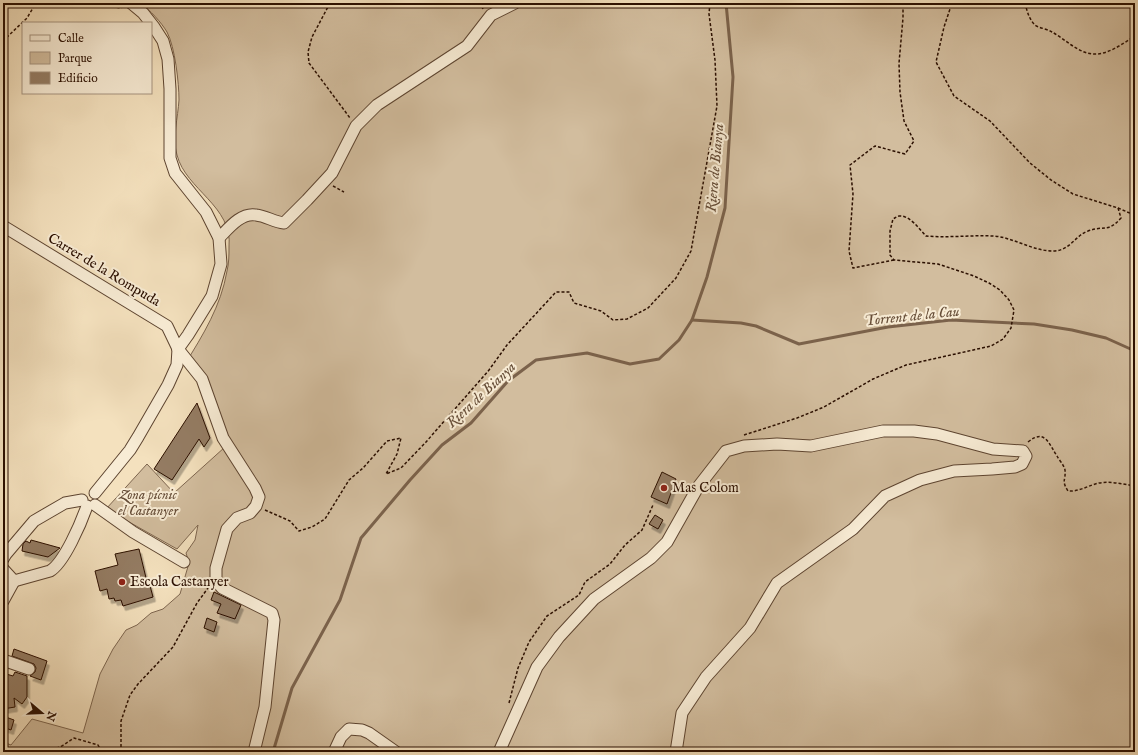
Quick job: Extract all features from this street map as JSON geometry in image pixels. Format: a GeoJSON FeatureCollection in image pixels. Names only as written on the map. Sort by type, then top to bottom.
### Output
{"type":"FeatureCollection","features":[{"type":"Feature","properties":{"kind":"street"},"geometry":{"type":"LineString","coordinates":[[131,3],[143,13],[150,22]]}},
{"type":"Feature","properties":{"kind":"street"},"geometry":{"type":"LineString","coordinates":[[219,238],[238,220],[248,215],[256,215],[284,223],[332,173],[356,126],[377,105],[467,46],[491,15],[515,3]]}},
{"type":"Feature","properties":{"kind":"street"},"geometry":{"type":"LineString","coordinates":[[3,601],[14,581],[50,571],[62,560],[88,504],[84,493],[91,491],[94,493],[130,450],[138,437],[171,379],[177,365],[178,349],[188,336],[212,296],[221,264],[219,238],[206,212],[175,173],[170,158],[170,89],[168,59],[163,41],[152,24]]}},
{"type":"Feature","properties":{"kind":"street","name":"Carrer de la Rompuda"},"geometry":{"type":"LineString","coordinates":[[3,226],[167,326],[178,349],[202,379],[223,438],[255,488],[259,497],[256,506]]}},
{"type":"Feature","properties":{"kind":"street"},"geometry":{"type":"LineString","coordinates":[[499,752],[537,667],[559,637],[594,599],[651,558],[667,542],[698,487],[726,451],[744,446],[777,444],[811,446],[883,431],[914,431],[937,434],[993,449],[1023,451],[1026,456],[1025,459],[1022,464],[1015,467],[954,471],[920,480],[885,496],[853,529],[777,583],[750,628],[706,677],[682,713],[676,752]]}},
{"type":"Feature","properties":{"kind":"street"},"geometry":{"type":"LineString","coordinates":[[3,559],[34,521],[65,502],[88,504],[184,562]]}},
{"type":"Feature","properties":{"kind":"street"},"geometry":{"type":"LineString","coordinates":[[254,752],[265,707],[274,620],[272,613],[222,588],[216,581],[216,568],[227,529],[237,518],[250,514],[256,506]]}},
{"type":"Feature","properties":{"kind":"street"},"geometry":{"type":"LineString","coordinates":[[3,569],[14,581]]}},
{"type":"Feature","properties":{"kind":"street"},"geometry":{"type":"LineString","coordinates":[[3,660],[29,669]]}},
{"type":"Feature","properties":{"kind":"street"},"geometry":{"type":"LineString","coordinates":[[334,752],[341,737],[349,729],[362,730],[369,733],[396,752]]}},
{"type":"Feature","properties":{"kind":"path"},"geometry":{"type":"LineString","coordinates":[[23,22],[36,3]]}},
{"type":"Feature","properties":{"kind":"path"},"geometry":{"type":"LineString","coordinates":[[96,3],[120,8],[131,3]]}},
{"type":"Feature","properties":{"kind":"path"},"geometry":{"type":"LineString","coordinates":[[330,3],[312,37],[308,52],[309,63],[356,126]]}},
{"type":"Feature","properties":{"kind":"path"},"geometry":{"type":"LineString","coordinates":[[256,506],[290,521],[299,531],[312,527],[325,518],[349,480],[363,468],[387,441],[401,438],[397,454],[386,474],[402,468],[489,370],[507,345],[556,292],[569,292],[574,303],[601,311],[613,320],[627,319],[648,308],[676,278],[692,251],[717,106],[715,60],[709,14],[710,3]]}},
{"type":"Feature","properties":{"kind":"path"},"geometry":{"type":"LineString","coordinates":[[742,436],[824,407],[873,379],[906,365],[991,346],[1003,339],[1011,328],[1014,310],[1009,300],[1000,290],[974,276],[938,264],[894,260],[854,268],[849,252],[853,194],[850,165],[875,146],[905,154],[914,141],[904,121],[900,92],[899,63],[903,3]]}},
{"type":"Feature","properties":{"kind":"path"},"geometry":{"type":"LineString","coordinates":[[952,3],[936,62],[954,96],[990,121],[1030,163],[1051,180],[1073,194],[1118,208],[1132,214],[1135,218]]}},
{"type":"Feature","properties":{"kind":"path"},"geometry":{"type":"LineString","coordinates":[[1024,3],[1028,15],[1036,26],[1047,29],[1062,37],[1081,51],[1093,54],[1107,53],[1135,36]]}},
{"type":"Feature","properties":{"kind":"path"},"geometry":{"type":"LineString","coordinates":[[3,41],[22,23]]}},
{"type":"Feature","properties":{"kind":"path"},"geometry":{"type":"LineString","coordinates":[[325,181],[344,192]]}},
{"type":"Feature","properties":{"kind":"path"},"geometry":{"type":"LineString","coordinates":[[894,260],[890,255],[890,231],[893,219],[899,216],[912,222],[926,236],[994,236],[1046,250],[1056,251],[1068,246],[1087,231],[1114,227],[1121,218],[1118,208]]}},
{"type":"Feature","properties":{"kind":"path"},"geometry":{"type":"LineString","coordinates":[[1023,451],[1029,441],[1042,436],[1047,439],[1065,468],[1063,483],[1068,491],[1074,491],[1099,483],[1112,482],[1135,486]]}},
{"type":"Feature","properties":{"kind":"path"},"geometry":{"type":"LineString","coordinates":[[121,752],[121,721],[130,695],[138,684],[173,646],[197,603],[208,588],[216,581]]}},
{"type":"Feature","properties":{"kind":"path"},"geometry":{"type":"LineString","coordinates":[[47,752],[62,746],[74,738],[98,745],[102,752]]}},
{"type":"Feature","properties":{"kind":"green space","name":"Zona pícnic el Castanyer"},"geometry":{"type":"Polygon","coordinates":[[[140,3],[1135,3],[1135,752],[3,752],[3,742],[11,745],[32,719],[83,733],[100,674],[113,649],[126,630],[137,625],[151,613],[163,609],[180,594],[189,563],[186,553],[195,540],[198,525],[177,549],[106,509],[147,464],[174,493],[225,447],[201,387],[185,364],[205,331],[216,308],[224,284],[228,265],[228,233],[224,220],[217,209],[189,178],[177,155],[175,135],[179,93],[176,65],[172,47],[167,32],[162,24],[140,3]]]}},
{"type":"Feature","properties":{"kind":"building"},"geometry":{"type":"Polygon","coordinates":[[[197,403],[210,438],[204,447],[199,439],[172,480],[154,469],[197,403]]]}},
{"type":"Feature","properties":{"kind":"building","name":"Mas Colom"},"geometry":{"type":"Polygon","coordinates":[[[662,472],[676,479],[667,504],[651,497],[662,472]]]}},
{"type":"Feature","properties":{"kind":"building"},"geometry":{"type":"Polygon","coordinates":[[[655,515],[663,520],[658,529],[649,524],[655,515]]]}},
{"type":"Feature","properties":{"kind":"building"},"geometry":{"type":"Polygon","coordinates":[[[31,540],[60,548],[48,557],[22,551],[23,544],[26,541],[30,543],[31,540]]]}},
{"type":"Feature","properties":{"kind":"building"},"geometry":{"type":"Polygon","coordinates":[[[139,549],[147,582],[149,582],[153,597],[123,606],[121,600],[115,601],[114,598],[109,599],[107,589],[100,591],[95,571],[118,565],[115,554],[139,549]]]}},
{"type":"Feature","properties":{"kind":"building"},"geometry":{"type":"Polygon","coordinates":[[[214,592],[241,605],[235,619],[217,613],[221,604],[211,600],[214,592]]]}},
{"type":"Feature","properties":{"kind":"building"},"geometry":{"type":"Polygon","coordinates":[[[207,618],[217,622],[214,632],[204,628],[207,618]]]}},
{"type":"Feature","properties":{"kind":"building"},"geometry":{"type":"Polygon","coordinates":[[[14,649],[47,661],[41,680],[30,676],[35,672],[36,668],[34,664],[12,656],[14,649]]]}},
{"type":"Feature","properties":{"kind":"building"},"geometry":{"type":"Polygon","coordinates":[[[15,672],[27,676],[27,697],[22,704],[14,698],[15,707],[3,709],[3,673],[13,676],[15,672]]]}},
{"type":"Feature","properties":{"kind":"building"},"geometry":{"type":"Polygon","coordinates":[[[3,716],[14,720],[11,730],[3,727],[3,716]]]}},
{"type":"Feature","properties":{"kind":"waterway","name":"Riera de Bianya"},"geometry":{"type":"LineString","coordinates":[[273,752],[292,688],[340,600],[361,538],[442,445],[471,423],[508,381],[536,360],[587,353],[630,364],[659,359],[679,340],[692,320],[707,277],[725,208],[733,77],[726,3]]}},
{"type":"Feature","properties":{"kind":"waterway","name":"Torrent de la Cau"},"geometry":{"type":"LineString","coordinates":[[692,320],[741,323],[756,326],[799,344],[888,327],[951,320],[1034,324],[1072,330],[1106,338],[1135,351]]}},
{"type":"Feature","properties":{"kind":"place","name":"Mas Colom"},"geometry":{"type":"Point","coordinates":[664,488]}},
{"type":"Feature","properties":{"kind":"place","name":"Escola Castanyer"},"geometry":{"type":"Point","coordinates":[122,582]}}]}
